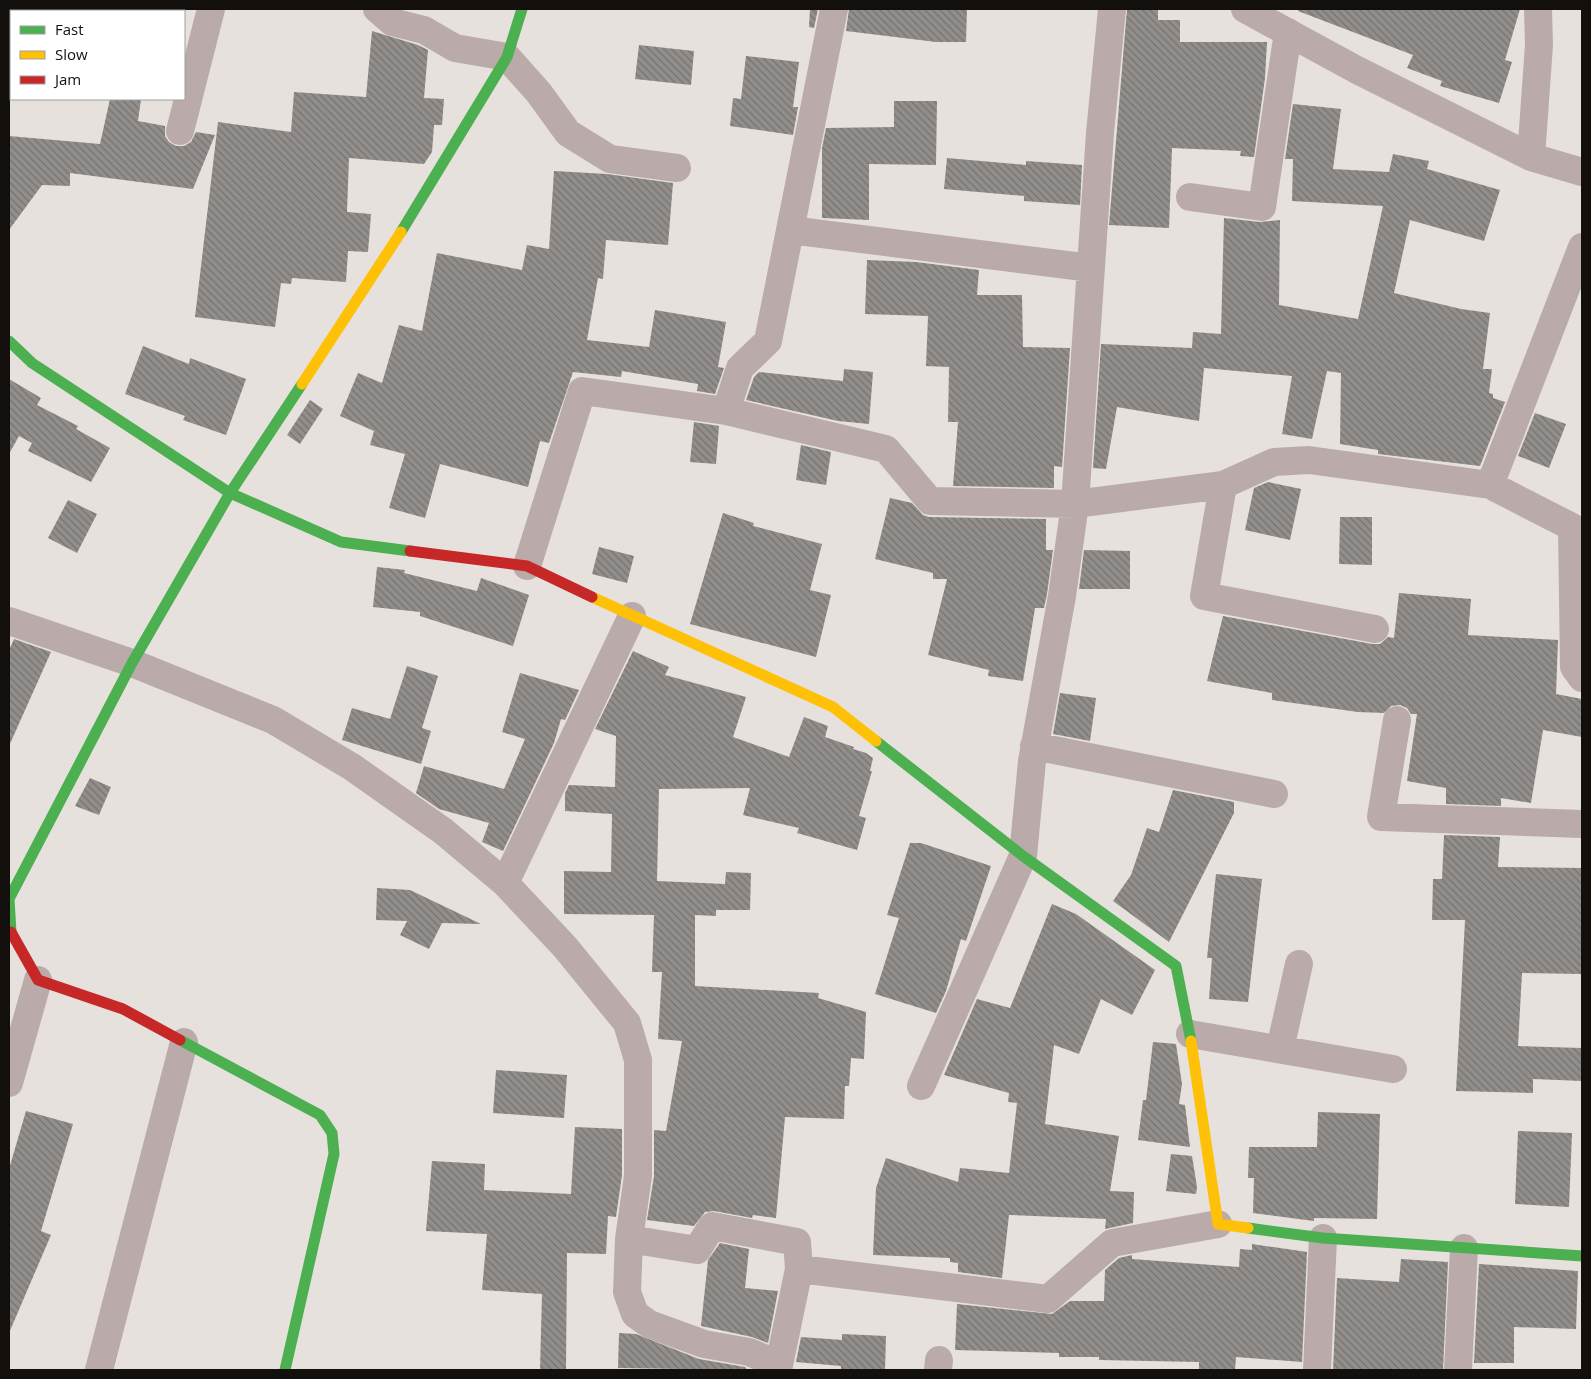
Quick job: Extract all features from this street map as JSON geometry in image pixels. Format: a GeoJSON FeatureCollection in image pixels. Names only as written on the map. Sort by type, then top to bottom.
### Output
{"type":"FeatureCollection","features":[{"type":"Feature","properties":{"kind":"street"},"geometry":{"type":"LineString","coordinates":[[180,132],[211,9]]}},
{"type":"Feature","properties":{"kind":"street"},"geometry":{"type":"LineString","coordinates":[[377,9],[392,22],[424,30],[455,48],[507,57],[540,93],[568,132],[610,160],[677,168]]}},
{"type":"Feature","properties":{"kind":"street"},"geometry":{"type":"LineString","coordinates":[[285,1370],[334,1154],[332,1133],[320,1115],[123,1009],[38,980],[11,934],[9,899],[132,663],[230,492],[388,254],[507,57],[522,9]]}},
{"type":"Feature","properties":{"kind":"street"},"geometry":{"type":"LineString","coordinates":[[726,411],[740,368],[768,341],[834,9]]}},
{"type":"Feature","properties":{"kind":"street"},"geometry":{"type":"LineString","coordinates":[[921,1086],[1023,856],[1034,746],[1062,596],[1075,504],[1100,132],[1112,9]]}},
{"type":"Feature","properties":{"kind":"street"},"geometry":{"type":"LineString","coordinates":[[1245,9],[1357,70],[1531,157],[1582,172]]}},
{"type":"Feature","properties":{"kind":"street"},"geometry":{"type":"LineString","coordinates":[[1531,157],[1539,45],[1538,9]]}},
{"type":"Feature","properties":{"kind":"street"},"geometry":{"type":"LineString","coordinates":[[1190,197],[1262,207],[1288,32]]}},
{"type":"Feature","properties":{"kind":"street"},"geometry":{"type":"LineString","coordinates":[[790,230],[1091,268]]}},
{"type":"Feature","properties":{"kind":"street"},"geometry":{"type":"LineString","coordinates":[[1490,485],[1582,247]]}},
{"type":"Feature","properties":{"kind":"street"},"geometry":{"type":"LineString","coordinates":[[9,341],[32,363],[230,492],[341,542],[527,566],[833,707],[1023,856],[1176,966],[1190,1034],[1218,1224]]}},
{"type":"Feature","properties":{"kind":"street"},"geometry":{"type":"LineString","coordinates":[[527,566],[582,391],[726,411],[886,449],[930,501],[1075,504],[1223,485],[1274,462],[1309,460],[1490,485],[1572,527],[1574,667],[1582,678]]}},
{"type":"Feature","properties":{"kind":"street"},"geometry":{"type":"LineString","coordinates":[[1223,485],[1204,596],[1375,629]]}},
{"type":"Feature","properties":{"kind":"street"},"geometry":{"type":"LineString","coordinates":[[505,883],[632,616]]}},
{"type":"Feature","properties":{"kind":"street"},"geometry":{"type":"LineString","coordinates":[[9,621],[132,663],[273,720],[367,778],[442,831],[505,883],[565,947],[628,1023],[638,1060],[638,1176],[628,1239],[628,1292],[635,1314],[649,1324],[704,1344],[749,1352],[766,1359],[776,1370]]}},
{"type":"Feature","properties":{"kind":"street"},"geometry":{"type":"LineString","coordinates":[[1397,720],[1381,817],[1582,824]]}},
{"type":"Feature","properties":{"kind":"street"},"geometry":{"type":"LineString","coordinates":[[1034,746],[1274,794]]}},
{"type":"Feature","properties":{"kind":"street"},"geometry":{"type":"LineString","coordinates":[[1280,1049],[1299,964]]}},
{"type":"Feature","properties":{"kind":"street"},"geometry":{"type":"LineString","coordinates":[[9,1082],[38,980]]}},
{"type":"Feature","properties":{"kind":"street"},"geometry":{"type":"LineString","coordinates":[[1190,1034],[1393,1069]]}},
{"type":"Feature","properties":{"kind":"street"},"geometry":{"type":"LineString","coordinates":[[99,1370],[184,1042]]}},
{"type":"Feature","properties":{"kind":"street"},"geometry":{"type":"LineString","coordinates":[[799,1269],[1048,1299],[1112,1243],[1218,1224],[1323,1238],[1582,1256]]}},
{"type":"Feature","properties":{"kind":"street"},"geometry":{"type":"LineString","coordinates":[[628,1239],[696,1250],[712,1226],[797,1242],[799,1269],[776,1370]]}},
{"type":"Feature","properties":{"kind":"street"},"geometry":{"type":"LineString","coordinates":[[1316,1370],[1323,1238]]}},
{"type":"Feature","properties":{"kind":"street"},"geometry":{"type":"LineString","coordinates":[[1458,1370],[1464,1248]]}},
{"type":"Feature","properties":{"kind":"building"},"geometry":{"type":"Polygon","coordinates":[[[810,9],[818,9],[814,28],[809,27],[810,9]]]}},
{"type":"Feature","properties":{"kind":"building"},"geometry":{"type":"Polygon","coordinates":[[[849,9],[967,9],[966,42],[936,42],[846,31],[849,9]]]}},
{"type":"Feature","properties":{"kind":"building"},"geometry":{"type":"Polygon","coordinates":[[[1127,9],[1158,9],[1158,20],[1180,20],[1180,42],[1267,42],[1265,78],[1254,157],[1240,156],[1241,151],[1172,148],[1169,228],[1109,225],[1127,9]]]}},
{"type":"Feature","properties":{"kind":"building"},"geometry":{"type":"Polygon","coordinates":[[[1299,9],[1520,9],[1505,60],[1512,62],[1499,103],[1440,86],[1442,81],[1407,68],[1413,55],[1298,11],[1299,9]]]}},
{"type":"Feature","properties":{"kind":"building"},"geometry":{"type":"Polygon","coordinates":[[[372,31],[418,45],[428,50],[424,98],[444,99],[442,125],[434,125],[432,152],[424,164],[349,158],[347,212],[371,214],[368,252],[348,251],[346,282],[292,278],[291,284],[281,283],[275,327],[195,317],[218,122],[291,132],[294,92],[366,97],[372,31]]]}},
{"type":"Feature","properties":{"kind":"building"},"geometry":{"type":"Polygon","coordinates":[[[639,45],[694,51],[691,85],[635,79],[639,45]]]}},
{"type":"Feature","properties":{"kind":"building"},"geometry":{"type":"Polygon","coordinates":[[[746,56],[799,62],[793,107],[798,107],[793,135],[730,126],[733,98],[741,99],[746,56]]]}},
{"type":"Feature","properties":{"kind":"building"},"geometry":{"type":"Polygon","coordinates":[[[110,100],[141,100],[138,121],[165,126],[165,136],[169,142],[176,146],[184,146],[191,142],[196,132],[215,135],[193,189],[70,173],[70,186],[42,185],[9,230],[9,136],[100,144],[110,100]]]}},
{"type":"Feature","properties":{"kind":"building"},"geometry":{"type":"Polygon","coordinates":[[[894,101],[937,101],[936,165],[869,164],[869,220],[822,218],[822,148],[826,128],[894,127],[894,101]]]}},
{"type":"Feature","properties":{"kind":"building"},"geometry":{"type":"Polygon","coordinates":[[[1293,104],[1341,109],[1333,169],[1389,172],[1393,154],[1429,161],[1427,169],[1500,190],[1484,241],[1410,220],[1394,293],[1461,309],[1490,313],[1483,369],[1492,369],[1489,393],[1493,394],[1493,398],[1505,402],[1480,466],[1378,454],[1378,450],[1340,444],[1341,373],[1327,371],[1312,439],[1282,434],[1292,376],[1204,368],[1199,421],[1117,407],[1106,469],[1093,468],[1101,344],[1192,348],[1193,332],[1221,334],[1224,218],[1260,222],[1280,220],[1279,305],[1358,319],[1383,206],[1292,201],[1293,159],[1285,159],[1293,104]]]}},
{"type":"Feature","properties":{"kind":"building"},"geometry":{"type":"Polygon","coordinates":[[[947,158],[1026,165],[1026,161],[1082,165],[1080,205],[1024,201],[1024,196],[944,189],[947,158]]]}},
{"type":"Feature","properties":{"kind":"building"},"geometry":{"type":"Polygon","coordinates":[[[554,171],[607,174],[673,183],[668,245],[606,240],[603,279],[598,278],[587,340],[649,347],[655,310],[726,322],[718,367],[724,368],[715,394],[697,391],[698,384],[622,371],[621,377],[573,372],[549,443],[540,441],[528,487],[440,464],[425,518],[389,508],[405,454],[370,445],[374,431],[340,416],[358,373],[382,383],[399,325],[422,331],[437,253],[522,270],[527,245],[549,249],[554,171]]]}},
{"type":"Feature","properties":{"kind":"building"},"geometry":{"type":"Polygon","coordinates":[[[867,260],[916,262],[979,270],[977,295],[1022,295],[1023,347],[1070,348],[1062,467],[1054,466],[1054,488],[953,486],[958,422],[948,422],[949,367],[926,366],[928,316],[865,314],[867,260]]]}},
{"type":"Feature","properties":{"kind":"building"},"geometry":{"type":"Polygon","coordinates":[[[143,346],[189,364],[190,358],[246,379],[226,435],[183,420],[185,416],[125,394],[143,346]]]}},
{"type":"Feature","properties":{"kind":"building"},"geometry":{"type":"Polygon","coordinates":[[[844,369],[873,372],[869,424],[838,421],[746,400],[754,377],[759,372],[843,381],[844,369]]]}},
{"type":"Feature","properties":{"kind":"building"},"geometry":{"type":"Polygon","coordinates":[[[9,379],[41,398],[37,405],[78,426],[76,429],[110,448],[91,482],[28,451],[32,443],[19,436],[9,454],[9,379]]]}},
{"type":"Feature","properties":{"kind":"building"},"geometry":{"type":"Polygon","coordinates":[[[310,400],[323,409],[300,444],[287,435],[310,400]]]}},
{"type":"Feature","properties":{"kind":"building"},"geometry":{"type":"Polygon","coordinates":[[[1535,413],[1566,424],[1549,468],[1518,456],[1535,413]]]}},
{"type":"Feature","properties":{"kind":"building"},"geometry":{"type":"Polygon","coordinates":[[[694,422],[719,426],[716,464],[690,462],[694,422]]]}},
{"type":"Feature","properties":{"kind":"building"},"geometry":{"type":"Polygon","coordinates":[[[801,445],[831,452],[826,485],[796,480],[801,445]]]}},
{"type":"Feature","properties":{"kind":"building"},"geometry":{"type":"Polygon","coordinates":[[[1268,482],[1301,489],[1290,540],[1245,530],[1254,488],[1268,482]]]}},
{"type":"Feature","properties":{"kind":"building"},"geometry":{"type":"Polygon","coordinates":[[[890,498],[912,503],[923,515],[929,517],[1046,519],[1046,550],[1053,550],[1047,594],[1044,608],[1035,608],[1023,681],[988,676],[989,670],[928,655],[947,579],[933,579],[933,573],[875,559],[890,498]]]}},
{"type":"Feature","properties":{"kind":"building"},"geometry":{"type":"Polygon","coordinates":[[[68,500],[97,514],[77,553],[48,538],[68,500]]]}},
{"type":"Feature","properties":{"kind":"building"},"geometry":{"type":"Polygon","coordinates":[[[723,513],[754,523],[753,526],[822,544],[810,590],[831,595],[816,657],[690,624],[723,513]]]}},
{"type":"Feature","properties":{"kind":"building"},"geometry":{"type":"Polygon","coordinates":[[[1340,517],[1372,517],[1372,565],[1339,564],[1340,517]]]}},
{"type":"Feature","properties":{"kind":"building"},"geometry":{"type":"Polygon","coordinates":[[[599,547],[634,556],[627,583],[592,574],[599,547]]]}},
{"type":"Feature","properties":{"kind":"building"},"geometry":{"type":"Polygon","coordinates":[[[1084,550],[1130,551],[1130,589],[1079,589],[1084,550]]]}},
{"type":"Feature","properties":{"kind":"building"},"geometry":{"type":"Polygon","coordinates":[[[377,567],[405,570],[404,573],[477,591],[481,578],[529,595],[513,646],[420,616],[420,612],[373,607],[377,567]]]}},
{"type":"Feature","properties":{"kind":"building"},"geometry":{"type":"Polygon","coordinates":[[[1399,593],[1471,599],[1468,635],[1558,640],[1556,694],[1582,699],[1582,737],[1543,730],[1531,803],[1501,798],[1501,806],[1446,804],[1446,788],[1407,781],[1417,714],[1411,714],[1407,708],[1400,705],[1391,706],[1384,713],[1358,712],[1272,700],[1272,693],[1207,681],[1223,616],[1380,644],[1388,637],[1394,638],[1399,593]]]}},
{"type":"Feature","properties":{"kind":"building"},"geometry":{"type":"Polygon","coordinates":[[[14,639],[51,652],[9,746],[9,650],[14,639]]]}},
{"type":"Feature","properties":{"kind":"building"},"geometry":{"type":"Polygon","coordinates":[[[633,651],[669,667],[665,675],[746,697],[733,737],[789,757],[804,717],[828,726],[825,737],[854,747],[853,749],[866,753],[873,758],[870,771],[872,771],[859,816],[866,818],[857,850],[797,833],[799,828],[743,815],[750,788],[659,789],[657,881],[725,884],[726,872],[751,873],[750,910],[716,910],[716,916],[695,915],[695,986],[819,993],[818,998],[866,1012],[864,1059],[851,1058],[849,1086],[845,1086],[844,1119],[785,1117],[776,1218],[753,1215],[752,1218],[714,1211],[705,1212],[694,1226],[647,1220],[654,1176],[654,1130],[666,1131],[682,1041],[658,1039],[662,972],[652,972],[654,915],[564,914],[564,871],[611,872],[612,814],[565,811],[565,793],[569,785],[615,787],[616,736],[595,729],[633,651]]]}},
{"type":"Feature","properties":{"kind":"building"},"geometry":{"type":"Polygon","coordinates":[[[407,666],[438,676],[422,728],[431,731],[421,764],[342,740],[352,708],[390,719],[407,666]]]}},
{"type":"Feature","properties":{"kind":"building"},"geometry":{"type":"Polygon","coordinates":[[[520,673],[579,690],[565,720],[561,719],[554,743],[503,851],[482,842],[489,823],[439,809],[416,793],[424,766],[504,789],[525,739],[502,732],[520,673]]]}},
{"type":"Feature","properties":{"kind":"building"},"geometry":{"type":"Polygon","coordinates":[[[1060,693],[1096,698],[1090,741],[1053,734],[1060,693]]]}},
{"type":"Feature","properties":{"kind":"building"},"geometry":{"type":"Polygon","coordinates":[[[90,778],[111,787],[99,815],[75,806],[90,778]]]}},
{"type":"Feature","properties":{"kind":"building"},"geometry":{"type":"Polygon","coordinates":[[[1173,790],[1234,802],[1234,813],[1169,942],[1113,901],[1131,875],[1147,828],[1159,832],[1173,790]]]}},
{"type":"Feature","properties":{"kind":"building"},"geometry":{"type":"Polygon","coordinates":[[[1444,835],[1500,837],[1498,867],[1582,868],[1582,974],[1522,973],[1518,1046],[1582,1048],[1582,1081],[1533,1079],[1533,1093],[1456,1091],[1465,920],[1432,920],[1433,879],[1442,879],[1444,835]]]}},
{"type":"Feature","properties":{"kind":"building"},"geometry":{"type":"Polygon","coordinates":[[[910,843],[921,843],[991,866],[966,941],[961,939],[946,991],[936,1013],[875,994],[899,918],[887,915],[910,843]]]}},
{"type":"Feature","properties":{"kind":"building"},"geometry":{"type":"Polygon","coordinates":[[[1216,874],[1262,879],[1248,1002],[1209,999],[1212,958],[1207,958],[1216,874]]]}},
{"type":"Feature","properties":{"kind":"building"},"geometry":{"type":"Polygon","coordinates":[[[377,888],[410,890],[481,924],[442,923],[429,949],[400,935],[407,921],[376,920],[377,888]]]}},
{"type":"Feature","properties":{"kind":"building"},"geometry":{"type":"Polygon","coordinates":[[[1052,904],[1076,914],[1155,970],[1132,1015],[1101,999],[1079,1054],[1054,1045],[1045,1124],[1119,1136],[1110,1191],[1134,1192],[1133,1223],[1105,1229],[1106,1219],[1009,1215],[1002,1278],[958,1272],[958,1263],[950,1262],[950,1258],[873,1255],[876,1188],[886,1158],[958,1182],[960,1168],[1009,1173],[1017,1103],[1008,1102],[1009,1093],[944,1075],[977,999],[1010,1008],[1052,904]]]}},
{"type":"Feature","properties":{"kind":"building"},"geometry":{"type":"Polygon","coordinates":[[[1153,1042],[1176,1044],[1182,1084],[1179,1104],[1185,1105],[1190,1147],[1138,1140],[1143,1100],[1146,1100],[1153,1042]]]}},
{"type":"Feature","properties":{"kind":"building"},"geometry":{"type":"Polygon","coordinates":[[[496,1070],[567,1075],[564,1118],[493,1113],[496,1070]]]}},
{"type":"Feature","properties":{"kind":"building"},"geometry":{"type":"Polygon","coordinates":[[[26,1111],[73,1124],[41,1231],[51,1235],[9,1333],[9,1169],[26,1111]]]}},
{"type":"Feature","properties":{"kind":"building"},"geometry":{"type":"Polygon","coordinates":[[[1318,1112],[1380,1114],[1377,1219],[1314,1218],[1314,1221],[1253,1213],[1254,1178],[1248,1178],[1249,1147],[1317,1147],[1318,1112]]]}},
{"type":"Feature","properties":{"kind":"building"},"geometry":{"type":"Polygon","coordinates":[[[575,1127],[622,1129],[622,1175],[616,1217],[608,1216],[606,1254],[567,1253],[566,1370],[540,1370],[542,1294],[482,1290],[487,1234],[426,1231],[432,1161],[485,1164],[484,1190],[571,1194],[575,1127]]]}},
{"type":"Feature","properties":{"kind":"building"},"geometry":{"type":"Polygon","coordinates":[[[1518,1131],[1572,1133],[1569,1207],[1515,1204],[1518,1131]]]}},
{"type":"Feature","properties":{"kind":"building"},"geometry":{"type":"Polygon","coordinates":[[[1171,1154],[1192,1156],[1197,1187],[1196,1194],[1166,1191],[1171,1154]]]}},
{"type":"Feature","properties":{"kind":"building"},"geometry":{"type":"Polygon","coordinates":[[[720,1243],[749,1249],[745,1288],[778,1291],[768,1343],[752,1337],[701,1326],[708,1260],[720,1243]]]}},
{"type":"Feature","properties":{"kind":"building"},"geometry":{"type":"Polygon","coordinates":[[[1252,1244],[1307,1252],[1302,1362],[1236,1357],[1235,1370],[1199,1370],[1199,1362],[1099,1360],[1099,1357],[1059,1357],[1059,1353],[955,1350],[957,1304],[1052,1314],[1070,1301],[1104,1301],[1105,1270],[1119,1258],[1132,1255],[1132,1259],[1239,1267],[1240,1249],[1252,1250],[1252,1244]]]}},
{"type":"Feature","properties":{"kind":"building"},"geometry":{"type":"Polygon","coordinates":[[[1401,1259],[1448,1262],[1443,1370],[1333,1370],[1337,1278],[1399,1282],[1401,1259]]]}},
{"type":"Feature","properties":{"kind":"building"},"geometry":{"type":"Polygon","coordinates":[[[1479,1264],[1578,1271],[1576,1329],[1514,1327],[1514,1363],[1474,1363],[1479,1264]]]}},
{"type":"Feature","properties":{"kind":"building"},"geometry":{"type":"Polygon","coordinates":[[[619,1333],[636,1334],[699,1359],[745,1367],[747,1370],[618,1368],[619,1333]]]}},
{"type":"Feature","properties":{"kind":"building"},"geometry":{"type":"Polygon","coordinates":[[[842,1334],[886,1336],[885,1370],[841,1370],[841,1366],[796,1362],[801,1337],[842,1340],[842,1334]]]}},
{"type":"Feature","properties":{"kind":"traffic: fast"},"geometry":{"type":"LineString","coordinates":[[401,232],[507,57],[522,9]]}},
{"type":"Feature","properties":{"kind":"traffic: fast"},"geometry":{"type":"LineString","coordinates":[[9,341],[32,363],[230,493],[341,542],[410,551]]}},
{"type":"Feature","properties":{"kind":"traffic: fast"},"geometry":{"type":"LineString","coordinates":[[11,932],[9,899],[132,663],[230,493],[302,384]]}},
{"type":"Feature","properties":{"kind":"traffic: fast"},"geometry":{"type":"LineString","coordinates":[[876,741],[1023,856],[1176,966],[1191,1041]]}},
{"type":"Feature","properties":{"kind":"traffic: fast"},"geometry":{"type":"LineString","coordinates":[[180,1040],[320,1115],[332,1133],[334,1154],[285,1370]]}},
{"type":"Feature","properties":{"kind":"traffic: fast"},"geometry":{"type":"LineString","coordinates":[[1248,1228],[1323,1238],[1582,1256]]}},
{"type":"Feature","properties":{"kind":"traffic: slow"},"geometry":{"type":"LineString","coordinates":[[302,384],[401,232]]}},
{"type":"Feature","properties":{"kind":"traffic: slow"},"geometry":{"type":"LineString","coordinates":[[592,597],[833,707],[876,741]]}},
{"type":"Feature","properties":{"kind":"traffic: slow"},"geometry":{"type":"LineString","coordinates":[[1191,1041],[1218,1224],[1248,1228]]}},
{"type":"Feature","properties":{"kind":"traffic: jam"},"geometry":{"type":"LineString","coordinates":[[410,551],[527,566],[592,597]]}},
{"type":"Feature","properties":{"kind":"traffic: jam"},"geometry":{"type":"LineString","coordinates":[[11,932],[38,980],[123,1009],[180,1040]]}}]}
